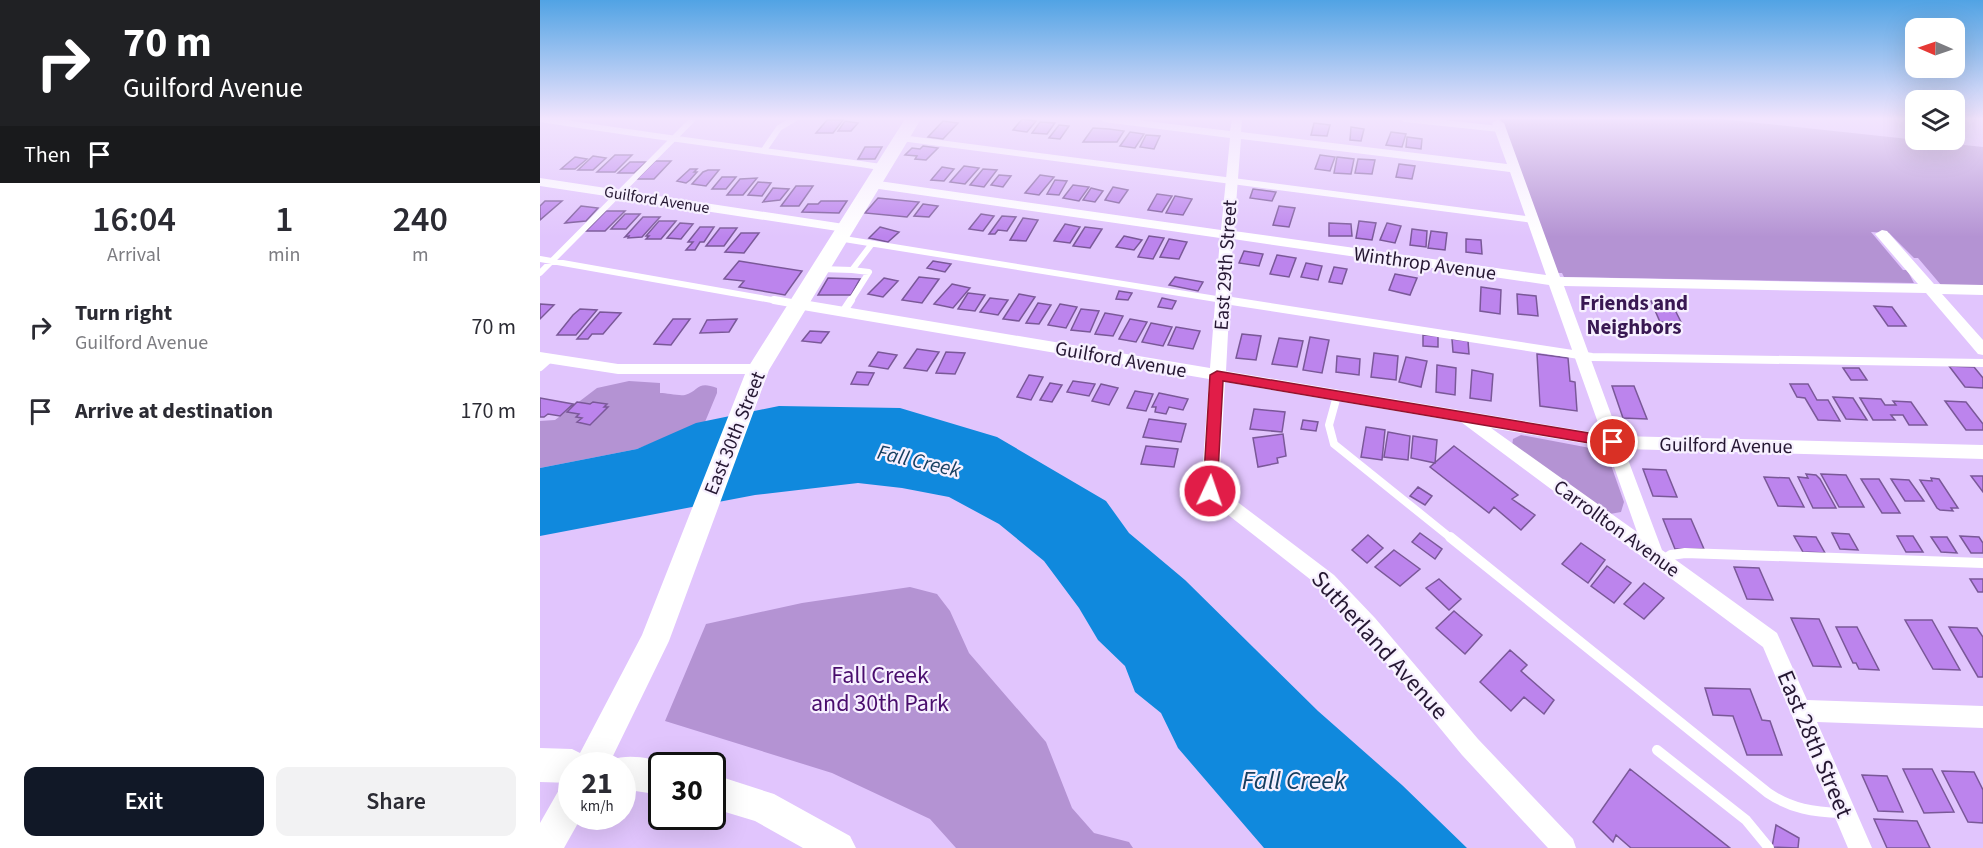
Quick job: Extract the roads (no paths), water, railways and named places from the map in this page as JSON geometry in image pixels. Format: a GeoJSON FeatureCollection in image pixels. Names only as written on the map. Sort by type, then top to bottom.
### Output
{"type":"FeatureCollection","features":[{"type":"Feature","properties":{"kind":"main road","name":"East 30th Street"},"geometry":{"type":"LineString","coordinates":[[598,752],[654,641],[758,369],[888,159]]}},
{"type":"Feature","properties":{"kind":"main road"},"geometry":{"type":"LineString","coordinates":[[540,765],[558,766]]}},
{"type":"Feature","properties":{"kind":"main road"},"geometry":{"type":"LineString","coordinates":[[726,794],[762,806],[838,848]]}},
{"type":"Feature","properties":{"kind":"main road"},"geometry":{"type":"LineString","coordinates":[[544,848],[558,824]]}},
{"type":"Feature","properties":{"kind":"street","name":"East 29th Street"},"geometry":{"type":"LineString","coordinates":[[1217,375],[1233,159]]}},
{"type":"Feature","properties":{"kind":"street"},"geometry":{"type":"LineString","coordinates":[[1429,159],[1515,169]]}},
{"type":"Feature","properties":{"kind":"street"},"geometry":{"type":"LineString","coordinates":[[1511,159],[1581,355],[1658,558]]}},
{"type":"Feature","properties":{"kind":"street","name":"Guilford Avenue"},"geometry":{"type":"LineString","coordinates":[[540,182],[841,233]]}},
{"type":"Feature","properties":{"kind":"street","name":"Winthrop Avenue"},"geometry":{"type":"LineString","coordinates":[[872,184],[1554,281],[1983,290]]}},
{"type":"Feature","properties":{"kind":"street"},"geometry":{"type":"LineString","coordinates":[[1882,234],[1983,350]]}},
{"type":"Feature","properties":{"kind":"street","name":"Guilford Avenue"},"geometry":{"type":"LineString","coordinates":[[797,304],[1613,442],[1983,452]]}},
{"type":"Feature","properties":{"kind":"street"},"geometry":{"type":"LineString","coordinates":[[543,361],[618,369],[758,369]]}},
{"type":"Feature","properties":{"kind":"street","name":"Sutherland Avenue"},"geometry":{"type":"LineString","coordinates":[[1217,375],[1210,491],[1290,550],[1327,581],[1368,625],[1470,747],[1564,848]]}},
{"type":"Feature","properties":{"kind":"street","name":"Carrollton Avenue"},"geometry":{"type":"LineString","coordinates":[[1465,417],[1770,640]]}},
{"type":"Feature","properties":{"kind":"street","name":"East 28th Street"},"geometry":{"type":"LineString","coordinates":[[1770,640],[1860,848]]}},
{"type":"Feature","properties":{"kind":"street"},"geometry":{"type":"LineString","coordinates":[[1801,711],[1983,717]]}},
{"type":"Feature","properties":{"kind":"lane"},"geometry":{"type":"LineString","coordinates":[[540,273],[654,159]]}},
{"type":"Feature","properties":{"kind":"lane"},"geometry":{"type":"LineString","coordinates":[[824,159],[882,167]]}},
{"type":"Feature","properties":{"kind":"lane"},"geometry":{"type":"LineString","coordinates":[[1059,159],[1533,220]]}},
{"type":"Feature","properties":{"kind":"lane"},"geometry":{"type":"LineString","coordinates":[[841,233],[871,245],[1581,355],[1983,363]]}},
{"type":"Feature","properties":{"kind":"lane"},"geometry":{"type":"LineString","coordinates":[[852,270],[871,245]]}},
{"type":"Feature","properties":{"kind":"lane"},"geometry":{"type":"LineString","coordinates":[[540,259],[797,304]]}},
{"type":"Feature","properties":{"kind":"lane"},"geometry":{"type":"LineString","coordinates":[[819,269],[869,272],[843,312]]}},
{"type":"Feature","properties":{"kind":"lane"},"geometry":{"type":"LineString","coordinates":[[1337,396],[1329,425],[1334,444],[1768,793],[1789,807],[1811,812],[1844,813]]}},
{"type":"Feature","properties":{"kind":"lane"},"geometry":{"type":"LineString","coordinates":[[1658,558],[1685,554],[1983,563]]}},
{"type":"Feature","properties":{"kind":"lane"},"geometry":{"type":"LineString","coordinates":[[1657,750],[1746,820],[1769,848]]}},
{"type":"Feature","properties":{"kind":"water","name":"Fall Creek"},"geometry":{"type":"Polygon","coordinates":[[[779,406],[900,408],[997,437],[1106,501],[1129,533],[1185,580],[1318,711],[1402,785],[1467,848],[1264,848],[1178,748],[1161,713],[1135,692],[1125,666],[1098,640],[1079,608],[1044,561],[999,524],[949,497],[858,483],[755,495],[540,536],[540,468],[637,449],[696,423],[779,406]]]}},
{"type":"Feature","properties":{"kind":"district","name":"Friends and Neighbors"},"geometry":{"type":"Point","coordinates":[1634,315]}},
{"type":"Feature","properties":{"kind":"park label","name":"Fall Creek and 30th Park"},"geometry":{"type":"Point","coordinates":[880,689]}}]}
